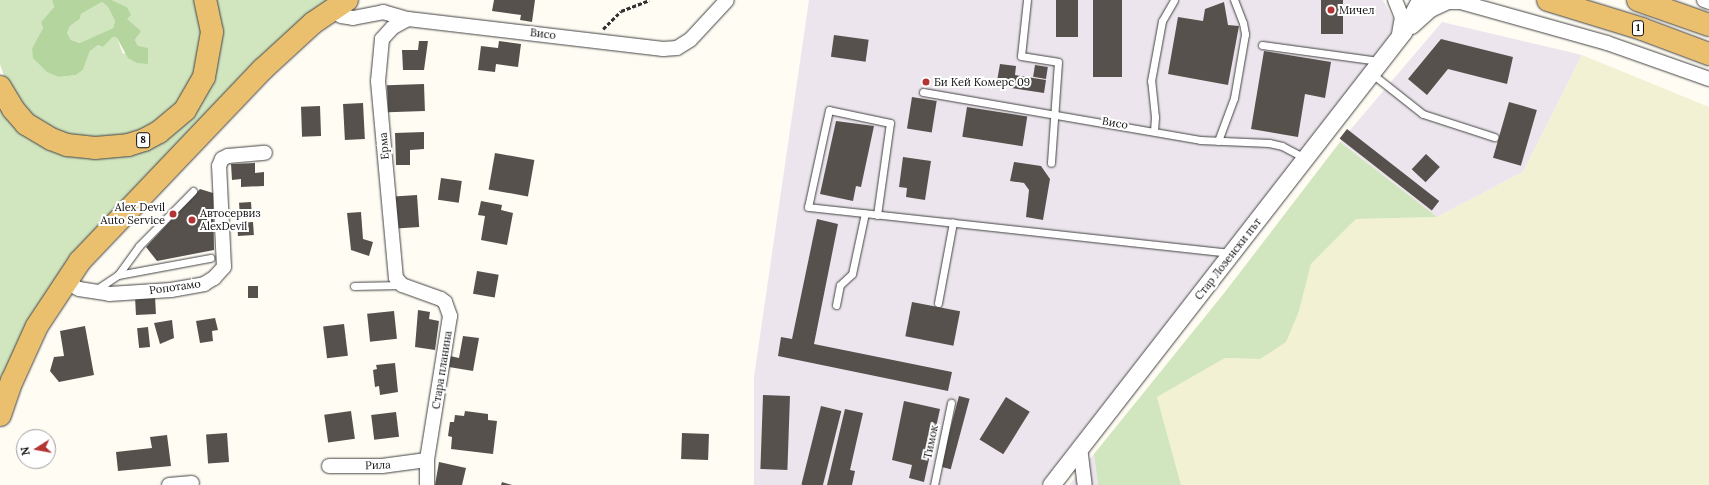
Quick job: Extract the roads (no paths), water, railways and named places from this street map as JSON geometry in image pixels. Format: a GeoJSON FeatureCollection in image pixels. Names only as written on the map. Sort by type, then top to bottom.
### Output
{"type":"FeatureCollection","features":[{"type":"Feature","properties":{"kind":"highway","name":"8"},"geometry":{"type":"LineString","coordinates":[[0,86],[13,109],[26,124],[51,139],[67,145],[95,148],[122,146],[144,140],[164,128],[185,110],[204,77],[212,32],[205,0]]}},
{"type":"Feature","properties":{"kind":"highway"},"geometry":{"type":"LineString","coordinates":[[1638,0],[1709,25]]}},
{"type":"Feature","properties":{"kind":"highway","name":"1"},"geometry":{"type":"LineString","coordinates":[[1557,2],[1709,54]]}},
{"type":"Feature","properties":{"kind":"highway"},"geometry":{"type":"LineString","coordinates":[[0,415],[27,347],[65,281],[97,241],[263,69],[340,4]]}},
{"type":"Feature","properties":{"kind":"street","name":"Висо"},"geometry":{"type":"LineString","coordinates":[[340,4],[341,16],[353,18],[383,12],[408,18],[663,49],[677,48],[690,40],[727,0]]}},
{"type":"Feature","properties":{"kind":"street"},"geometry":{"type":"LineString","coordinates":[[1395,0],[1402,16],[1400,36]]}},
{"type":"Feature","properties":{"kind":"street","name":"Стар Лозенски път"},"geometry":{"type":"LineString","coordinates":[[1051,485],[1400,36],[1420,0]]}},
{"type":"Feature","properties":{"kind":"street"},"geometry":{"type":"LineString","coordinates":[[1454,0],[1608,43],[1709,79]]}},
{"type":"Feature","properties":{"kind":"street","name":"Стар Лозенски път"},"geometry":{"type":"LineString","coordinates":[[1400,36],[1430,8],[1454,0]]}},
{"type":"Feature","properties":{"kind":"street"},"geometry":{"type":"LineString","coordinates":[[1704,0],[1709,2]]}},
{"type":"Feature","properties":{"kind":"street","name":"Ерма"},"geometry":{"type":"LineString","coordinates":[[402,285],[396,278],[378,81],[382,39],[392,28],[408,18]]}},
{"type":"Feature","properties":{"kind":"street","name":"Ропотамо"},"geometry":{"type":"LineString","coordinates":[[65,281],[92,292],[109,294],[171,290],[204,284],[214,278],[224,267],[219,166],[222,159],[228,156],[265,153]]}},
{"type":"Feature","properties":{"kind":"street","name":"Стара планина"},"geometry":{"type":"LineString","coordinates":[[402,285],[441,299],[445,302],[450,316],[427,460],[428,485]]}},
{"type":"Feature","properties":{"kind":"street"},"geometry":{"type":"LineString","coordinates":[[1080,447],[1085,485]]}},
{"type":"Feature","properties":{"kind":"street","name":"Рила"},"geometry":{"type":"LineString","coordinates":[[329,466],[382,466],[427,460]]}},
{"type":"Feature","properties":{"kind":"street"},"geometry":{"type":"LineString","coordinates":[[169,485],[192,483]]}},
{"type":"Feature","properties":{"kind":"lane"},"geometry":{"type":"LineString","coordinates":[[1026,0],[1021,56],[1058,62],[1051,162]]}},
{"type":"Feature","properties":{"kind":"lane"},"geometry":{"type":"LineString","coordinates":[[1154,131],[1155,117],[1151,81],[1162,22],[1174,0]]}},
{"type":"Feature","properties":{"kind":"lane"},"geometry":{"type":"LineString","coordinates":[[1218,141],[1234,98],[1245,34],[1234,0]]}},
{"type":"Feature","properties":{"kind":"lane"},"geometry":{"type":"LineString","coordinates":[[1262,45],[1376,67],[1423,114],[1494,137]]}},
{"type":"Feature","properties":{"kind":"lane","name":"Висо"},"geometry":{"type":"LineString","coordinates":[[923,92],[1218,141],[1282,146],[1305,158]]}},
{"type":"Feature","properties":{"kind":"lane"},"geometry":{"type":"LineString","coordinates":[[877,214],[890,123],[829,110],[808,207],[1232,253]]}},
{"type":"Feature","properties":{"kind":"lane"},"geometry":{"type":"LineString","coordinates":[[92,292],[118,275],[139,246],[193,191]]}},
{"type":"Feature","properties":{"kind":"lane"},"geometry":{"type":"LineString","coordinates":[[836,305],[840,284],[852,274],[865,213]]}},
{"type":"Feature","properties":{"kind":"lane"},"geometry":{"type":"LineString","coordinates":[[938,303],[953,222]]}},
{"type":"Feature","properties":{"kind":"lane"},"geometry":{"type":"LineString","coordinates":[[118,275],[210,258]]}},
{"type":"Feature","properties":{"kind":"lane"},"geometry":{"type":"LineString","coordinates":[[354,286],[402,285]]}},
{"type":"Feature","properties":{"kind":"lane","name":"Тимок"},"geometry":{"type":"LineString","coordinates":[[934,485],[951,403]]}},
{"type":"Feature","properties":{"kind":"place","name":"Мичел"},"geometry":{"type":"Point","coordinates":[1331,10]}},
{"type":"Feature","properties":{"kind":"place","name":"Би Кей Комерс 09"},"geometry":{"type":"Point","coordinates":[926,82]}},
{"type":"Feature","properties":{"kind":"place","name":"Alex Devil Auto Service"},"geometry":{"type":"Point","coordinates":[173,214]}},
{"type":"Feature","properties":{"kind":"place","name":"Автосервиз AlexDevil"},"geometry":{"type":"Point","coordinates":[192,220]}}]}
